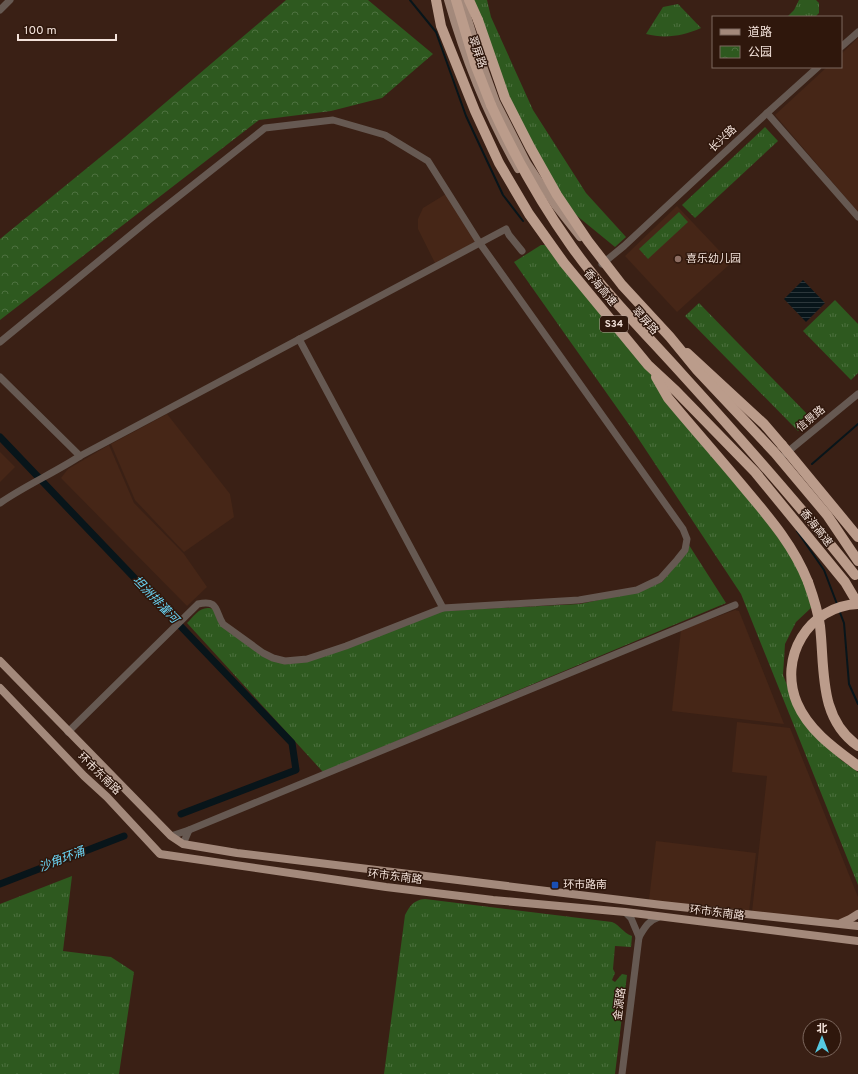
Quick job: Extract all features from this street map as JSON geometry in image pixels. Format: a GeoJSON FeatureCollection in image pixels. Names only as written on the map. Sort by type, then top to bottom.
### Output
{"type":"FeatureCollection","features":[{"type":"Feature","properties":{"kind":"highway"},"geometry":{"type":"LineString","coordinates":[[431,0],[441,26]]}},
{"type":"Feature","properties":{"kind":"highway","name":"香海高速"},"geometry":{"type":"LineString","coordinates":[[436,0],[441,26],[475,111],[499,163],[529,214],[564,263],[648,365],[676,391],[755,472],[845,582],[858,604]]}},
{"type":"Feature","properties":{"kind":"highway","name":"香海高速"},"geometry":{"type":"LineString","coordinates":[[456,0],[475,64],[491,105],[518,161],[543,205],[572,248],[611,296],[753,453],[822,532],[858,578]]}},
{"type":"Feature","properties":{"kind":"highway"},"geometry":{"type":"LineString","coordinates":[[469,0],[478,20],[506,98],[530,147],[557,195],[588,241],[622,285],[670,337],[696,370],[776,453],[827,515],[858,559]]}},
{"type":"Feature","properties":{"kind":"highway"},"geometry":{"type":"LineString","coordinates":[[475,0],[478,20]]}},
{"type":"Feature","properties":{"kind":"highway"},"geometry":{"type":"LineString","coordinates":[[670,337],[764,424],[858,537]]}},
{"type":"Feature","properties":{"kind":"highway"},"geometry":{"type":"LineString","coordinates":[[648,365],[668,398],[774,523],[791,546],[803,567],[816,604],[820,625],[824,682],[830,710],[842,733],[858,746]]}},
{"type":"Feature","properties":{"kind":"highway"},"geometry":{"type":"LineString","coordinates":[[858,604],[835,609],[824,614],[810,625],[796,646],[791,673],[792,688],[797,704],[806,719],[826,742],[858,766]]}},
{"type":"Feature","properties":{"kind":"main road","name":"翠屏路"},"geometry":{"type":"LineString","coordinates":[[448,0],[468,61],[485,105],[509,153],[534,198],[548,219],[594,281],[674,370],[770,469],[844,556],[858,578]]}},
{"type":"Feature","properties":{"kind":"main road","name":"翠屏路"},"geometry":{"type":"LineString","coordinates":[[462,0],[479,55],[496,102],[527,163],[555,205],[621,288],[777,461],[850,546],[858,559]]}},
{"type":"Feature","properties":{"kind":"main road","name":"环市东南路"},"geometry":{"type":"LineString","coordinates":[[0,661],[143,808],[171,836],[183,844],[237,853],[662,905],[858,926]]}},
{"type":"Feature","properties":{"kind":"main road","name":"环市东南路"},"geometry":{"type":"LineString","coordinates":[[0,688],[84,776],[107,797],[160,854],[378,886],[493,900],[625,912],[858,941]]}},
{"type":"Feature","properties":{"kind":"main road"},"geometry":{"type":"LineString","coordinates":[[838,924],[858,914]]}},
{"type":"Feature","properties":{"kind":"street"},"geometry":{"type":"LineString","coordinates":[[0,10],[10,0]]}},
{"type":"Feature","properties":{"kind":"street"},"geometry":{"type":"LineString","coordinates":[[842,46],[858,32]]}},
{"type":"Feature","properties":{"kind":"street","name":"长兴路"},"geometry":{"type":"LineString","coordinates":[[602,264],[624,246],[817,68]]}},
{"type":"Feature","properties":{"kind":"street"},"geometry":{"type":"LineString","coordinates":[[767,113],[858,218]]}},
{"type":"Feature","properties":{"kind":"street"},"geometry":{"type":"LineString","coordinates":[[0,342],[150,219],[265,128],[333,120],[385,135],[428,161],[479,242],[683,529],[687,539],[685,550],[660,579],[637,590],[579,600],[443,608],[346,646],[307,659],[285,661],[273,658],[263,653],[223,624],[217,608],[212,604],[198,604],[68,732]]}},
{"type":"Feature","properties":{"kind":"street"},"geometry":{"type":"LineString","coordinates":[[0,503],[19,490],[59,470],[80,456],[479,242],[506,229],[522,251]]}},
{"type":"Feature","properties":{"kind":"street"},"geometry":{"type":"LineString","coordinates":[[299,339],[443,608]]}},
{"type":"Feature","properties":{"kind":"street"},"geometry":{"type":"LineString","coordinates":[[0,377],[80,456]]}},
{"type":"Feature","properties":{"kind":"street","name":"信景路"},"geometry":{"type":"LineString","coordinates":[[777,461],[858,394]]}},
{"type":"Feature","properties":{"kind":"street"},"geometry":{"type":"LineString","coordinates":[[171,836],[189,830],[735,605]]}},
{"type":"Feature","properties":{"kind":"street"},"geometry":{"type":"LineString","coordinates":[[183,844],[189,830]]}},
{"type":"Feature","properties":{"kind":"street"},"geometry":{"type":"LineString","coordinates":[[625,912],[631,918],[639,937]]}},
{"type":"Feature","properties":{"kind":"street"},"geometry":{"type":"LineString","coordinates":[[639,937],[650,920],[659,917]]}},
{"type":"Feature","properties":{"kind":"street","name":"金源路"},"geometry":{"type":"LineString","coordinates":[[622,1074],[639,937]]}},
{"type":"Feature","properties":{"kind":"shaded area"},"geometry":{"type":"Polygon","coordinates":[[[858,38],[858,212],[775,115],[826,68],[842,68],[842,53],[858,38]]]}},
{"type":"Feature","properties":{"kind":"shaded area"},"geometry":{"type":"Polygon","coordinates":[[[446,194],[477,241],[435,263],[418,229],[418,219],[423,208],[446,194]]]}},
{"type":"Feature","properties":{"kind":"shaded area","name":"喜乐幼儿园"},"geometry":{"type":"Polygon","coordinates":[[[677,206],[731,263],[677,312],[625,256],[677,206]]]}},
{"type":"Feature","properties":{"kind":"shaded area"},"geometry":{"type":"Polygon","coordinates":[[[803,280],[825,303],[806,322],[784,299],[803,280]]]}},
{"type":"Feature","properties":{"kind":"shaded area"},"geometry":{"type":"Polygon","coordinates":[[[167,414],[230,494],[234,517],[184,552],[135,500],[111,444],[167,414]]]}},
{"type":"Feature","properties":{"kind":"shaded area"},"geometry":{"type":"Polygon","coordinates":[[[109,445],[134,503],[184,554],[207,587],[187,606],[61,478],[68,469],[109,445]]]}},
{"type":"Feature","properties":{"kind":"shaded area"},"geometry":{"type":"Polygon","coordinates":[[[0,452],[15,467],[0,482],[0,452]]]}},
{"type":"Feature","properties":{"kind":"shaded area"},"geometry":{"type":"Polygon","coordinates":[[[735,610],[739,611],[784,724],[672,711],[681,630],[735,610]]]}},
{"type":"Feature","properties":{"kind":"shaded area"},"geometry":{"type":"Polygon","coordinates":[[[737,722],[790,728],[858,897],[858,911],[843,923],[752,912],[767,776],[732,772],[737,722]]]}},
{"type":"Feature","properties":{"kind":"shaded area"},"geometry":{"type":"Polygon","coordinates":[[[656,841],[756,853],[749,912],[649,900],[656,841]]]}},
{"type":"Feature","properties":{"kind":"green space"},"geometry":{"type":"Polygon","coordinates":[[[286,0],[368,0],[433,54],[382,98],[331,111],[259,120],[0,320],[0,239],[125,137],[286,0]]]}},
{"type":"Feature","properties":{"kind":"green space"},"geometry":{"type":"Polygon","coordinates":[[[470,0],[487,0],[491,17],[533,110],[586,193],[626,237],[615,247],[560,202],[505,102],[470,0]]]}},
{"type":"Feature","properties":{"kind":"green space"},"geometry":{"type":"Polygon","coordinates":[[[799,0],[816,0],[819,3],[819,13],[816,16],[788,16],[794,10],[799,0]]]}},
{"type":"Feature","properties":{"kind":"green space"},"geometry":{"type":"Polygon","coordinates":[[[678,4],[701,28],[674,36],[653,36],[646,34],[663,7],[678,4]]]}},
{"type":"Feature","properties":{"kind":"green space"},"geometry":{"type":"Polygon","coordinates":[[[765,127],[778,141],[695,218],[682,205],[765,127]]]}},
{"type":"Feature","properties":{"kind":"green space"},"geometry":{"type":"Polygon","coordinates":[[[679,212],[688,222],[648,259],[639,249],[679,212]]]}},
{"type":"Feature","properties":{"kind":"green space"},"geometry":{"type":"Polygon","coordinates":[[[541,245],[545,245],[730,471],[805,575],[812,607],[796,622],[785,644],[783,675],[798,713],[841,760],[858,772],[858,885],[741,594],[632,429],[514,262],[541,245]]]}},
{"type":"Feature","properties":{"kind":"green space"},"geometry":{"type":"Polygon","coordinates":[[[835,300],[858,324],[858,373],[851,380],[803,331],[835,300]]]}},
{"type":"Feature","properties":{"kind":"green space"},"geometry":{"type":"Polygon","coordinates":[[[699,303],[811,418],[798,431],[685,316],[699,303]]]}},
{"type":"Feature","properties":{"kind":"green space"},"geometry":{"type":"Polygon","coordinates":[[[687,542],[726,603],[323,772],[187,623],[203,609],[210,608],[215,610],[217,619],[285,664],[444,611],[580,604],[637,592],[662,582],[688,551],[687,542]]]}},
{"type":"Feature","properties":{"kind":"green space"},"geometry":{"type":"Polygon","coordinates":[[[72,876],[63,951],[111,957],[134,972],[119,1074],[0,1074],[0,904],[72,876]]]}},
{"type":"Feature","properties":{"kind":"green space"},"geometry":{"type":"Polygon","coordinates":[[[425,899],[612,922],[632,936],[631,947],[615,946],[613,969],[615,973],[612,980],[615,982],[622,974],[627,975],[615,1074],[384,1074],[405,915],[412,904],[425,899]]]}},
{"type":"Feature","properties":{"kind":"waterway"},"geometry":{"type":"LineString","coordinates":[[410,0],[436,32],[466,116],[503,195],[523,221]]}},
{"type":"Feature","properties":{"kind":"waterway"},"geometry":{"type":"LineString","coordinates":[[812,464],[858,424]]}},
{"type":"Feature","properties":{"kind":"waterway","name":"坦洲排灌河"},"geometry":{"type":"LineString","coordinates":[[0,437],[292,743],[296,770],[181,814]]}},
{"type":"Feature","properties":{"kind":"waterway"},"geometry":{"type":"LineString","coordinates":[[797,531],[824,570],[837,604]]}},
{"type":"Feature","properties":{"kind":"waterway"},"geometry":{"type":"LineString","coordinates":[[839,610],[844,623],[849,684],[858,704]]}},
{"type":"Feature","properties":{"kind":"waterway","name":"沙角环涌"},"geometry":{"type":"LineString","coordinates":[[0,884],[124,836]]}},
{"type":"Feature","properties":{"kind":"place","name":"喜乐幼儿园"},"geometry":{"type":"Point","coordinates":[678,259]}},
{"type":"Feature","properties":{"kind":"place","name":"环市路南"},"geometry":{"type":"Point","coordinates":[555,885]}}]}
